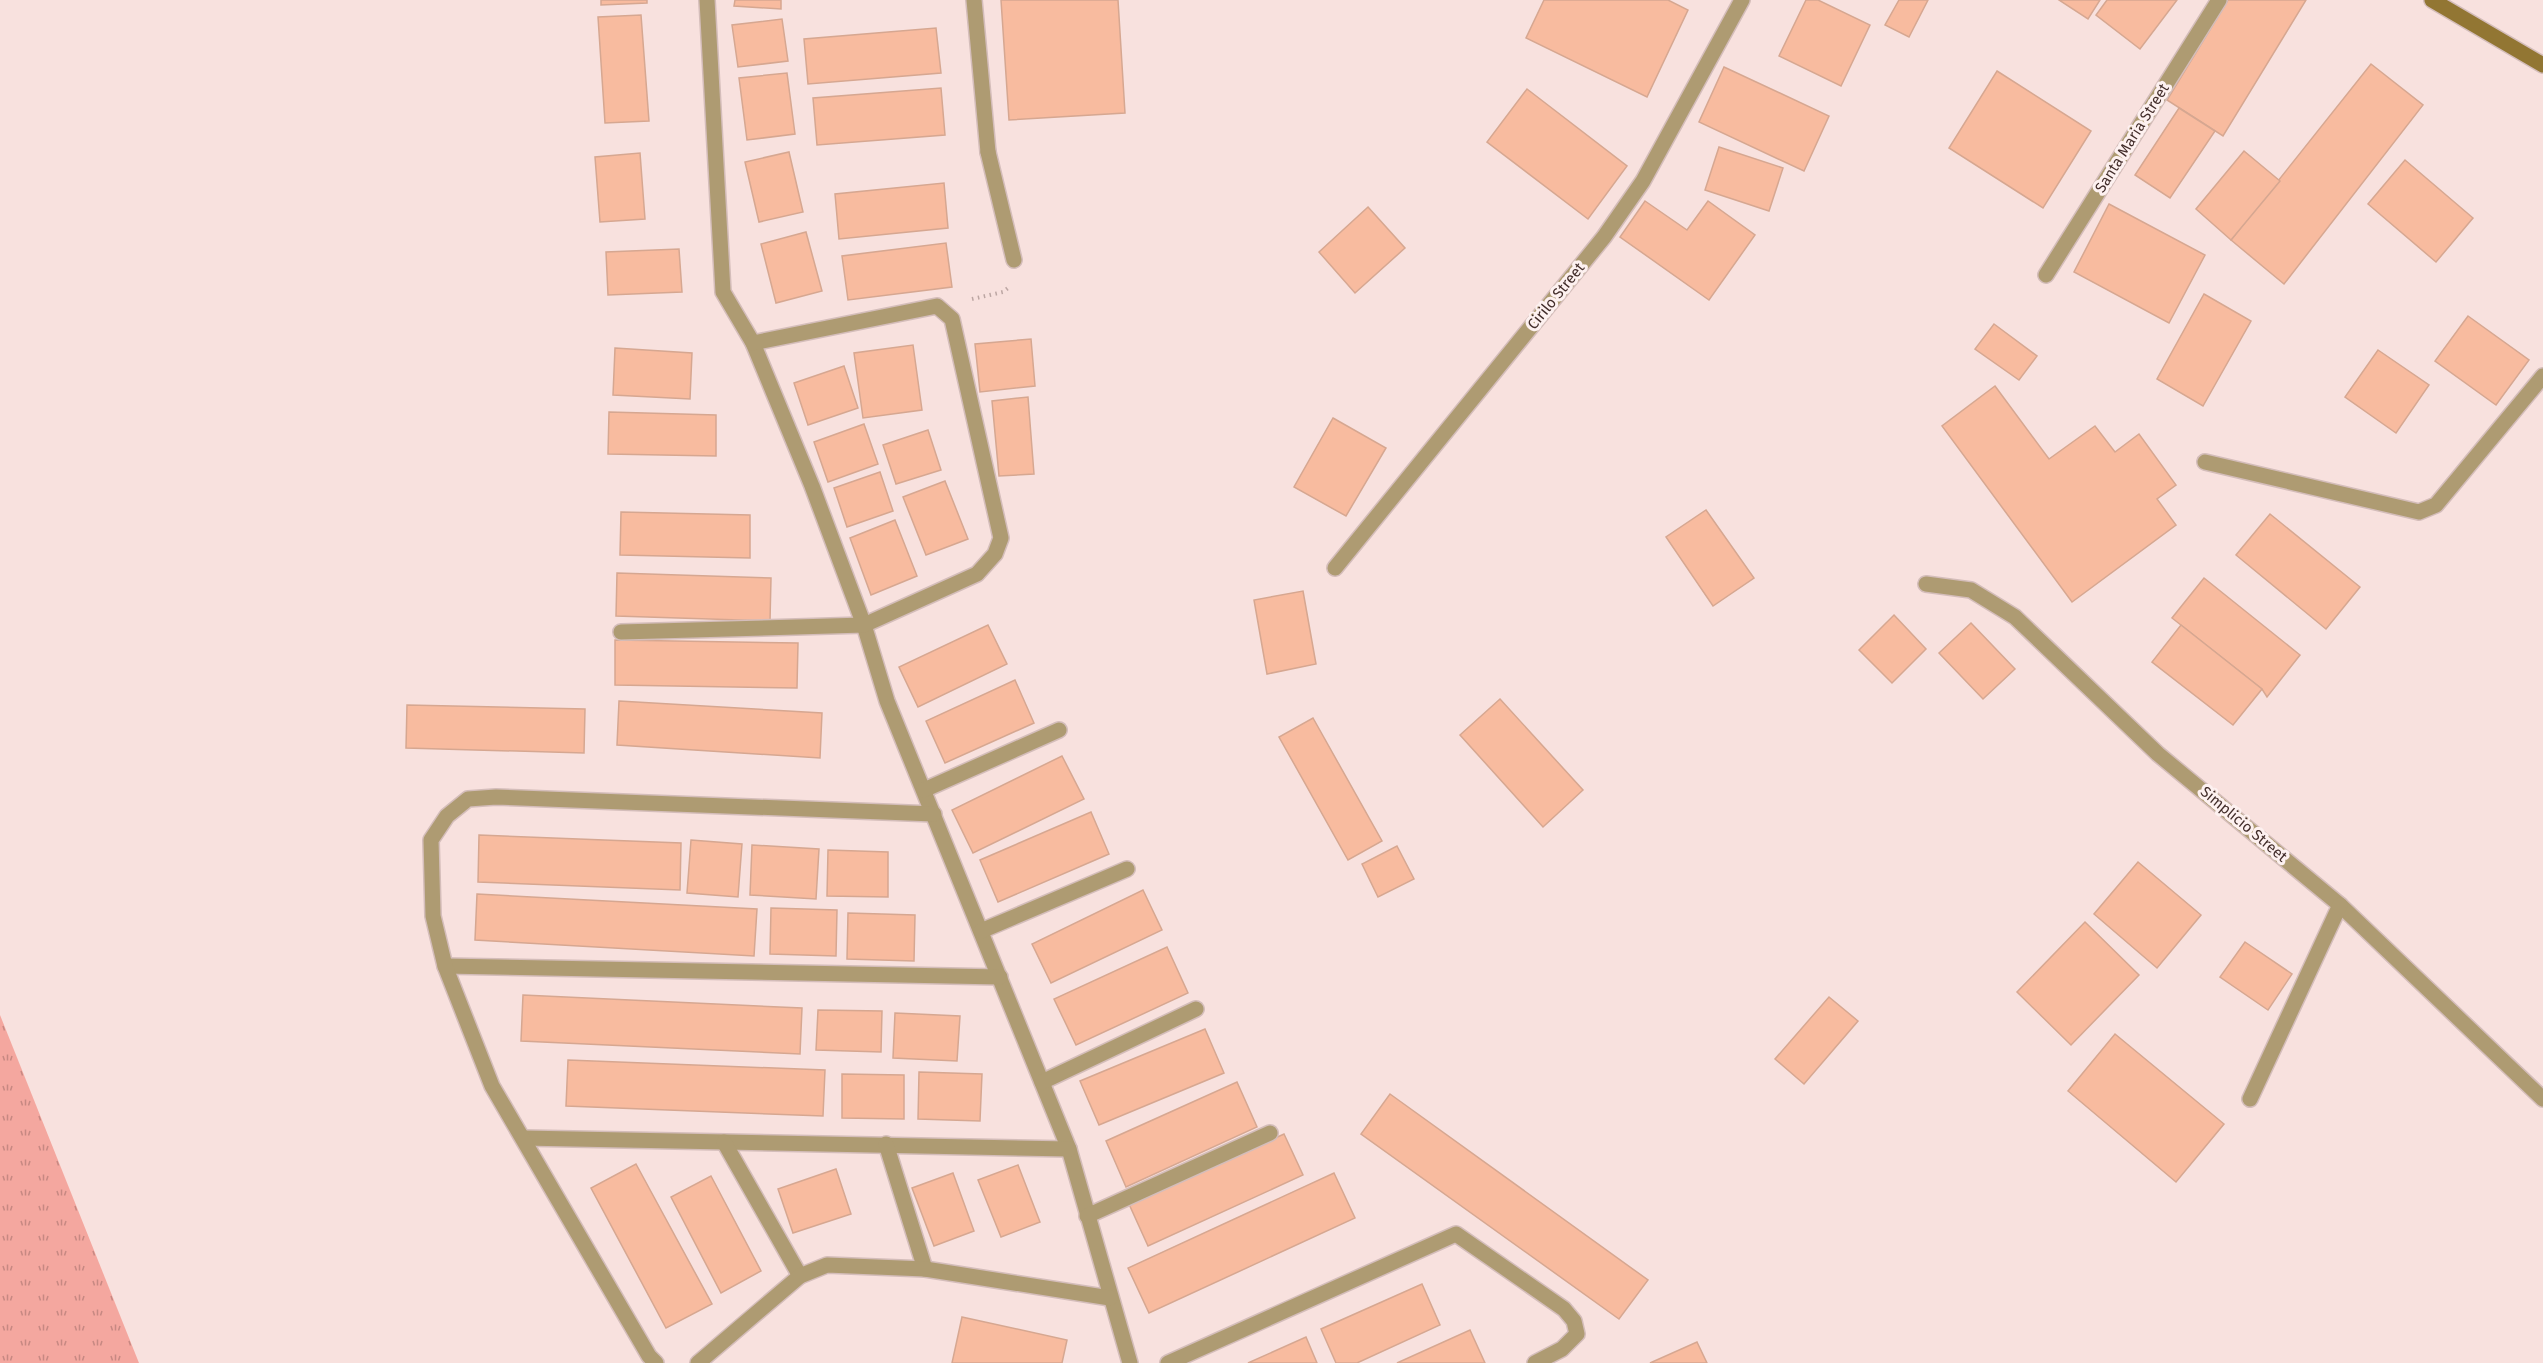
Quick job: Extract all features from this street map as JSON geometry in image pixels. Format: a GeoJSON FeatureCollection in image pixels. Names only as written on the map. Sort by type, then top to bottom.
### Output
{"type":"FeatureCollection","features":[{"type":"Feature","properties":{"kind":"main road"},"geometry":{"type":"LineString","coordinates":[[2432,0],[2543,65]]}},
{"type":"Feature","properties":{"kind":"street"},"geometry":{"type":"LineString","coordinates":[[707,0],[723,292],[753,343],[812,486],[864,625],[887,701],[1069,1149],[1130,1363]]}},
{"type":"Feature","properties":{"kind":"street"},"geometry":{"type":"LineString","coordinates":[[974,0],[988,152],[1014,260]]}},
{"type":"Feature","properties":{"kind":"street","name":"Cirilo Street"},"geometry":{"type":"LineString","coordinates":[[1335,568],[1605,237],[1643,181],[1742,0]]}},
{"type":"Feature","properties":{"kind":"street","name":"Santa Maria Street"},"geometry":{"type":"LineString","coordinates":[[2046,275],[2219,0]]}},
{"type":"Feature","properties":{"kind":"street"},"geometry":{"type":"LineString","coordinates":[[621,633],[864,625],[977,574],[995,554],[1001,538],[952,319],[938,306],[753,343]]}},
{"type":"Feature","properties":{"kind":"street"},"geometry":{"type":"LineString","coordinates":[[2205,462],[2419,512],[2436,505],[2543,376]]}},
{"type":"Feature","properties":{"kind":"street","name":"Simplicio Street"},"geometry":{"type":"LineString","coordinates":[[1926,584],[1971,590],[2015,617],[2158,754],[2340,904],[2543,1099]]}},
{"type":"Feature","properties":{"kind":"street"},"geometry":{"type":"LineString","coordinates":[[924,790],[1059,730]]}},
{"type":"Feature","properties":{"kind":"street"},"geometry":{"type":"LineString","coordinates":[[657,1363],[649,1356],[492,1086],[445,966],[433,916],[430,840],[447,816],[468,799],[496,797],[934,814]]}},
{"type":"Feature","properties":{"kind":"street"},"geometry":{"type":"LineString","coordinates":[[981,931],[1127,869]]}},
{"type":"Feature","properties":{"kind":"street"},"geometry":{"type":"LineString","coordinates":[[2250,1099],[2340,904]]}},
{"type":"Feature","properties":{"kind":"street"},"geometry":{"type":"LineString","coordinates":[[445,966],[1000,977]]}},
{"type":"Feature","properties":{"kind":"street"},"geometry":{"type":"LineString","coordinates":[[1042,1082],[1196,1009]]}},
{"type":"Feature","properties":{"kind":"street"},"geometry":{"type":"LineString","coordinates":[[1088,1216],[1270,1132]]}},
{"type":"Feature","properties":{"kind":"street"},"geometry":{"type":"LineString","coordinates":[[523,1138],[1069,1149]]}},
{"type":"Feature","properties":{"kind":"street"},"geometry":{"type":"LineString","coordinates":[[724,1142],[800,1276]]}},
{"type":"Feature","properties":{"kind":"street"},"geometry":{"type":"LineString","coordinates":[[886,1144],[925,1269]]}},
{"type":"Feature","properties":{"kind":"street"},"geometry":{"type":"LineString","coordinates":[[1168,1363],[1456,1234],[1564,1309],[1574,1321],[1577,1334],[1569,1343],[1535,1363]]}},
{"type":"Feature","properties":{"kind":"street"},"geometry":{"type":"LineString","coordinates":[[698,1363],[800,1276],[827,1264],[925,1269],[1110,1298]]}},
{"type":"Feature","properties":{"kind":"path"},"geometry":{"type":"LineString","coordinates":[[938,306],[1003,292],[1012,285],[1015,276],[1014,260]]}},
{"type":"Feature","properties":{"kind":"green space"},"geometry":{"type":"Polygon","coordinates":[[[0,1015],[139,1363],[0,1363],[0,1015]]]}},
{"type":"Feature","properties":{"kind":"building"},"geometry":{"type":"Polygon","coordinates":[[[601,0],[647,0],[647,3],[601,5],[601,0]]]}},
{"type":"Feature","properties":{"kind":"building"},"geometry":{"type":"Polygon","coordinates":[[[735,0],[781,0],[781,9],[734,6],[735,0]]]}},
{"type":"Feature","properties":{"kind":"building"},"geometry":{"type":"Polygon","coordinates":[[[1001,0],[1118,0],[1125,113],[1009,120],[1001,0]]]}},
{"type":"Feature","properties":{"kind":"building"},"geometry":{"type":"Polygon","coordinates":[[[1544,0],[1668,0],[1688,10],[1647,97],[1526,38],[1544,0]]]}},
{"type":"Feature","properties":{"kind":"building"},"geometry":{"type":"Polygon","coordinates":[[[1806,0],[1818,0],[1870,25],[1841,86],[1779,56],[1806,0]]]}},
{"type":"Feature","properties":{"kind":"building"},"geometry":{"type":"Polygon","coordinates":[[[1899,0],[1928,0],[1909,37],[1885,25],[1899,0]]]}},
{"type":"Feature","properties":{"kind":"building"},"geometry":{"type":"Polygon","coordinates":[[[2059,0],[2100,0],[2088,19],[2059,0]]]}},
{"type":"Feature","properties":{"kind":"building"},"geometry":{"type":"Polygon","coordinates":[[[2107,0],[2177,0],[2140,49],[2096,15],[2107,0]]]}},
{"type":"Feature","properties":{"kind":"building"},"geometry":{"type":"Polygon","coordinates":[[[2228,0],[2306,0],[2223,136],[2167,100],[2228,0]]]}},
{"type":"Feature","properties":{"kind":"building"},"geometry":{"type":"Polygon","coordinates":[[[641,15],[649,121],[605,123],[598,17],[641,15]]]}},
{"type":"Feature","properties":{"kind":"building"},"geometry":{"type":"Polygon","coordinates":[[[782,19],[788,61],[738,67],[732,25],[782,19]]]}},
{"type":"Feature","properties":{"kind":"building"},"geometry":{"type":"Polygon","coordinates":[[[936,28],[941,73],[808,84],[804,39],[936,28]]]}},
{"type":"Feature","properties":{"kind":"building"},"geometry":{"type":"Polygon","coordinates":[[[2371,64],[2423,105],[2284,284],[2231,240],[2371,64]]]}},
{"type":"Feature","properties":{"kind":"building"},"geometry":{"type":"Polygon","coordinates":[[[1724,67],[1829,116],[1804,171],[1699,122],[1724,67]]]}},
{"type":"Feature","properties":{"kind":"building"},"geometry":{"type":"Polygon","coordinates":[[[1997,71],[2091,131],[2043,208],[1949,148],[1997,71]]]}},
{"type":"Feature","properties":{"kind":"building"},"geometry":{"type":"Polygon","coordinates":[[[787,73],[795,134],[747,140],[739,78],[787,73]]]}},
{"type":"Feature","properties":{"kind":"building"},"geometry":{"type":"Polygon","coordinates":[[[941,88],[945,135],[817,145],[813,98],[941,88]]]}},
{"type":"Feature","properties":{"kind":"building"},"geometry":{"type":"Polygon","coordinates":[[[1527,89],[1627,166],[1588,219],[1487,142],[1527,89]]]}},
{"type":"Feature","properties":{"kind":"building"},"geometry":{"type":"Polygon","coordinates":[[[2179,108],[2215,131],[2170,198],[2135,175],[2179,108]]]}},
{"type":"Feature","properties":{"kind":"building"},"geometry":{"type":"Polygon","coordinates":[[[1719,147],[1783,168],[1769,211],[1705,190],[1719,147]]]}},
{"type":"Feature","properties":{"kind":"building"},"geometry":{"type":"Polygon","coordinates":[[[2244,151],[2280,181],[2231,240],[2196,209],[2244,151]]]}},
{"type":"Feature","properties":{"kind":"building"},"geometry":{"type":"Polygon","coordinates":[[[789,152],[803,212],[759,222],[745,162],[789,152]]]}},
{"type":"Feature","properties":{"kind":"building"},"geometry":{"type":"Polygon","coordinates":[[[640,153],[645,219],[600,222],[595,157],[640,153]]]}},
{"type":"Feature","properties":{"kind":"building"},"geometry":{"type":"Polygon","coordinates":[[[2405,160],[2473,218],[2436,262],[2368,204],[2405,160]]]}},
{"type":"Feature","properties":{"kind":"building"},"geometry":{"type":"Polygon","coordinates":[[[944,183],[948,228],[839,239],[835,194],[944,183]]]}},
{"type":"Feature","properties":{"kind":"building"},"geometry":{"type":"Polygon","coordinates":[[[1645,201],[1687,230],[1708,201],[1755,235],[1709,300],[1620,237],[1645,201]]]}},
{"type":"Feature","properties":{"kind":"building"},"geometry":{"type":"Polygon","coordinates":[[[2109,204],[2205,255],[2169,323],[2074,272],[2109,204]]]}},
{"type":"Feature","properties":{"kind":"building"},"geometry":{"type":"Polygon","coordinates":[[[1368,207],[1405,248],[1355,293],[1319,252],[1368,207]]]}},
{"type":"Feature","properties":{"kind":"building"},"geometry":{"type":"Polygon","coordinates":[[[806,232],[822,291],[776,303],[761,244],[806,232]]]}},
{"type":"Feature","properties":{"kind":"building"},"geometry":{"type":"Polygon","coordinates":[[[946,243],[952,287],[848,300],[842,256],[946,243]]]}},
{"type":"Feature","properties":{"kind":"building"},"geometry":{"type":"Polygon","coordinates":[[[679,249],[682,292],[608,295],[606,252],[679,249]]]}},
{"type":"Feature","properties":{"kind":"building"},"geometry":{"type":"Polygon","coordinates":[[[2204,294],[2251,321],[2203,406],[2157,379],[2204,294]]]}},
{"type":"Feature","properties":{"kind":"building"},"geometry":{"type":"Polygon","coordinates":[[[2468,316],[2529,360],[2496,405],[2435,361],[2468,316]]]}},
{"type":"Feature","properties":{"kind":"building"},"geometry":{"type":"Polygon","coordinates":[[[1994,324],[2037,356],[2019,380],[1975,349],[1994,324]]]}},
{"type":"Feature","properties":{"kind":"building"},"geometry":{"type":"Polygon","coordinates":[[[1031,339],[1035,386],[980,392],[975,344],[1031,339]]]}},
{"type":"Feature","properties":{"kind":"building"},"geometry":{"type":"Polygon","coordinates":[[[913,345],[922,410],[863,418],[854,353],[913,345]]]}},
{"type":"Feature","properties":{"kind":"building"},"geometry":{"type":"Polygon","coordinates":[[[615,348],[692,353],[690,399],[613,395],[615,348]]]}},
{"type":"Feature","properties":{"kind":"building"},"geometry":{"type":"Polygon","coordinates":[[[2378,350],[2429,385],[2396,433],[2345,397],[2378,350]]]}},
{"type":"Feature","properties":{"kind":"building"},"geometry":{"type":"Polygon","coordinates":[[[844,366],[858,408],[808,425],[794,383],[844,366]]]}},
{"type":"Feature","properties":{"kind":"building"},"geometry":{"type":"Polygon","coordinates":[[[1995,386],[2049,459],[2095,426],[2115,452],[2139,434],[2176,485],[2157,499],[2176,525],[2072,602],[1942,426],[1995,386]]]}},
{"type":"Feature","properties":{"kind":"building"},"geometry":{"type":"Polygon","coordinates":[[[1028,397],[1034,474],[999,476],[992,401],[1028,397]]]}},
{"type":"Feature","properties":{"kind":"building"},"geometry":{"type":"Polygon","coordinates":[[[609,412],[716,415],[716,456],[608,454],[609,412]]]}},
{"type":"Feature","properties":{"kind":"building"},"geometry":{"type":"Polygon","coordinates":[[[1333,418],[1386,448],[1346,516],[1294,487],[1333,418]]]}},
{"type":"Feature","properties":{"kind":"building"},"geometry":{"type":"Polygon","coordinates":[[[864,424],[878,464],[828,482],[814,442],[864,424]]]}},
{"type":"Feature","properties":{"kind":"building"},"geometry":{"type":"Polygon","coordinates":[[[928,430],[941,470],[896,484],[883,445],[928,430]]]}},
{"type":"Feature","properties":{"kind":"building"},"geometry":{"type":"Polygon","coordinates":[[[880,472],[893,511],[847,527],[834,488],[880,472]]]}},
{"type":"Feature","properties":{"kind":"building"},"geometry":{"type":"Polygon","coordinates":[[[945,481],[968,539],[926,555],[903,497],[945,481]]]}},
{"type":"Feature","properties":{"kind":"building"},"geometry":{"type":"Polygon","coordinates":[[[1706,510],[1754,578],[1713,606],[1666,537],[1706,510]]]}},
{"type":"Feature","properties":{"kind":"building"},"geometry":{"type":"Polygon","coordinates":[[[621,512],[750,515],[750,558],[620,555],[621,512]]]}},
{"type":"Feature","properties":{"kind":"building"},"geometry":{"type":"Polygon","coordinates":[[[2270,514],[2360,587],[2326,629],[2236,555],[2270,514]]]}},
{"type":"Feature","properties":{"kind":"building"},"geometry":{"type":"Polygon","coordinates":[[[895,520],[917,576],[871,595],[850,538],[895,520]]]}},
{"type":"Feature","properties":{"kind":"building"},"geometry":{"type":"Polygon","coordinates":[[[617,573],[771,578],[770,621],[616,616],[617,573]]]}},
{"type":"Feature","properties":{"kind":"building"},"geometry":{"type":"Polygon","coordinates":[[[2204,578],[2300,655],[2267,697],[2262,689],[2172,618],[2204,578]]]}},
{"type":"Feature","properties":{"kind":"building"},"geometry":{"type":"Polygon","coordinates":[[[1303,591],[1316,664],[1267,674],[1254,600],[1303,591]]]}},
{"type":"Feature","properties":{"kind":"building"},"geometry":{"type":"Polygon","coordinates":[[[1894,615],[1926,649],[1892,683],[1859,650],[1894,615]]]}},
{"type":"Feature","properties":{"kind":"building"},"geometry":{"type":"Polygon","coordinates":[[[1971,623],[2015,669],[1983,699],[1939,653],[1971,623]]]}},
{"type":"Feature","properties":{"kind":"building"},"geometry":{"type":"Polygon","coordinates":[[[988,625],[1007,664],[918,707],[899,667],[988,625]]]}},
{"type":"Feature","properties":{"kind":"building"},"geometry":{"type":"Polygon","coordinates":[[[2181,625],[2262,689],[2233,725],[2152,662],[2181,625]]]}},
{"type":"Feature","properties":{"kind":"building"},"geometry":{"type":"Polygon","coordinates":[[[615,640],[798,643],[797,688],[615,685],[615,640]]]}},
{"type":"Feature","properties":{"kind":"building"},"geometry":{"type":"Polygon","coordinates":[[[1015,680],[1034,723],[945,763],[926,721],[1015,680]]]}},
{"type":"Feature","properties":{"kind":"building"},"geometry":{"type":"Polygon","coordinates":[[[1500,699],[1583,790],[1543,827],[1460,735],[1500,699]]]}},
{"type":"Feature","properties":{"kind":"building"},"geometry":{"type":"Polygon","coordinates":[[[619,701],[822,713],[820,758],[617,745],[619,701]]]}},
{"type":"Feature","properties":{"kind":"building"},"geometry":{"type":"Polygon","coordinates":[[[407,705],[585,709],[584,753],[406,748],[407,705]]]}},
{"type":"Feature","properties":{"kind":"building"},"geometry":{"type":"Polygon","coordinates":[[[1313,718],[1382,841],[1348,860],[1279,737],[1313,718]]]}},
{"type":"Feature","properties":{"kind":"building"},"geometry":{"type":"Polygon","coordinates":[[[1062,756],[1084,799],[973,853],[952,810],[1062,756]]]}},
{"type":"Feature","properties":{"kind":"building"},"geometry":{"type":"Polygon","coordinates":[[[1091,812],[1109,854],[998,902],[980,860],[1091,812]]]}},
{"type":"Feature","properties":{"kind":"building"},"geometry":{"type":"Polygon","coordinates":[[[479,835],[681,843],[680,890],[478,882],[479,835]]]}},
{"type":"Feature","properties":{"kind":"building"},"geometry":{"type":"Polygon","coordinates":[[[691,840],[742,844],[738,897],[687,893],[691,840]]]}},
{"type":"Feature","properties":{"kind":"building"},"geometry":{"type":"Polygon","coordinates":[[[752,845],[819,849],[816,899],[750,895],[752,845]]]}},
{"type":"Feature","properties":{"kind":"building"},"geometry":{"type":"Polygon","coordinates":[[[1397,846],[1414,879],[1378,897],[1362,864],[1397,846]]]}},
{"type":"Feature","properties":{"kind":"building"},"geometry":{"type":"Polygon","coordinates":[[[828,850],[888,852],[888,897],[827,896],[828,850]]]}},
{"type":"Feature","properties":{"kind":"building"},"geometry":{"type":"Polygon","coordinates":[[[2138,862],[2201,915],[2157,968],[2094,914],[2138,862]]]}},
{"type":"Feature","properties":{"kind":"building"},"geometry":{"type":"Polygon","coordinates":[[[1143,890],[1162,930],[1051,983],[1032,944],[1143,890]]]}},
{"type":"Feature","properties":{"kind":"building"},"geometry":{"type":"Polygon","coordinates":[[[477,894],[757,909],[754,956],[475,940],[477,894]]]}},
{"type":"Feature","properties":{"kind":"building"},"geometry":{"type":"Polygon","coordinates":[[[771,908],[837,910],[836,956],[770,954],[771,908]]]}},
{"type":"Feature","properties":{"kind":"building"},"geometry":{"type":"Polygon","coordinates":[[[848,913],[915,915],[914,961],[847,959],[848,913]]]}},
{"type":"Feature","properties":{"kind":"building"},"geometry":{"type":"Polygon","coordinates":[[[2085,922],[2139,975],[2071,1045],[2017,992],[2085,922]]]}},
{"type":"Feature","properties":{"kind":"building"},"geometry":{"type":"Polygon","coordinates":[[[2245,942],[2292,974],[2268,1010],[2220,977],[2245,942]]]}},
{"type":"Feature","properties":{"kind":"building"},"geometry":{"type":"Polygon","coordinates":[[[1167,947],[1188,993],[1076,1045],[1054,999],[1167,947]]]}},
{"type":"Feature","properties":{"kind":"building"},"geometry":{"type":"Polygon","coordinates":[[[523,995],[802,1008],[800,1054],[521,1041],[523,995]]]}},
{"type":"Feature","properties":{"kind":"building"},"geometry":{"type":"Polygon","coordinates":[[[1829,997],[1858,1021],[1804,1084],[1775,1059],[1829,997]]]}},
{"type":"Feature","properties":{"kind":"building"},"geometry":{"type":"Polygon","coordinates":[[[818,1010],[882,1011],[881,1052],[816,1050],[818,1010]]]}},
{"type":"Feature","properties":{"kind":"building"},"geometry":{"type":"Polygon","coordinates":[[[895,1013],[960,1016],[957,1061],[893,1058],[895,1013]]]}},
{"type":"Feature","properties":{"kind":"building"},"geometry":{"type":"Polygon","coordinates":[[[1205,1029],[1224,1073],[1099,1125],[1080,1081],[1205,1029]]]}},
{"type":"Feature","properties":{"kind":"building"},"geometry":{"type":"Polygon","coordinates":[[[2115,1034],[2224,1124],[2176,1182],[2068,1091],[2115,1034]]]}},
{"type":"Feature","properties":{"kind":"building"},"geometry":{"type":"Polygon","coordinates":[[[568,1060],[825,1070],[823,1116],[566,1106],[568,1060]]]}},
{"type":"Feature","properties":{"kind":"building"},"geometry":{"type":"Polygon","coordinates":[[[919,1072],[982,1074],[980,1121],[918,1119],[919,1072]]]}},
{"type":"Feature","properties":{"kind":"building"},"geometry":{"type":"Polygon","coordinates":[[[842,1074],[904,1075],[904,1119],[842,1118],[842,1074]]]}},
{"type":"Feature","properties":{"kind":"building"},"geometry":{"type":"Polygon","coordinates":[[[1237,1082],[1257,1127],[1126,1187],[1106,1141],[1237,1082]]]}},
{"type":"Feature","properties":{"kind":"building"},"geometry":{"type":"Polygon","coordinates":[[[1390,1094],[1648,1280],[1619,1319],[1361,1134],[1390,1094]]]}},
{"type":"Feature","properties":{"kind":"building"},"geometry":{"type":"Polygon","coordinates":[[[1284,1134],[1303,1175],[1148,1246],[1129,1204],[1284,1134]]]}},
{"type":"Feature","properties":{"kind":"building"},"geometry":{"type":"Polygon","coordinates":[[[636,1164],[712,1304],[666,1328],[591,1188],[636,1164]]]}},
{"type":"Feature","properties":{"kind":"building"},"geometry":{"type":"Polygon","coordinates":[[[1018,1165],[1040,1222],[1001,1237],[978,1180],[1018,1165]]]}},
{"type":"Feature","properties":{"kind":"building"},"geometry":{"type":"Polygon","coordinates":[[[836,1169],[851,1214],[793,1233],[778,1189],[836,1169]]]}},
{"type":"Feature","properties":{"kind":"building"},"geometry":{"type":"Polygon","coordinates":[[[953,1173],[974,1231],[934,1246],[912,1188],[953,1173]]]}},
{"type":"Feature","properties":{"kind":"building"},"geometry":{"type":"Polygon","coordinates":[[[1334,1173],[1355,1218],[1149,1313],[1128,1268],[1334,1173]]]}},
{"type":"Feature","properties":{"kind":"building"},"geometry":{"type":"Polygon","coordinates":[[[711,1176],[761,1271],[721,1293],[671,1197],[711,1176]]]}},
{"type":"Feature","properties":{"kind":"building"},"geometry":{"type":"Polygon","coordinates":[[[1422,1284],[1440,1325],[1357,1363],[1336,1363],[1321,1329],[1422,1284]]]}},
{"type":"Feature","properties":{"kind":"building"},"geometry":{"type":"Polygon","coordinates":[[[962,1317],[1067,1340],[1062,1363],[952,1363],[962,1317]]]}},
{"type":"Feature","properties":{"kind":"building"},"geometry":{"type":"Polygon","coordinates":[[[1470,1330],[1485,1363],[1397,1363],[1470,1330]]]}},
{"type":"Feature","properties":{"kind":"building"},"geometry":{"type":"Polygon","coordinates":[[[1306,1337],[1317,1363],[1248,1363],[1306,1337]]]}},
{"type":"Feature","properties":{"kind":"building"},"geometry":{"type":"Polygon","coordinates":[[[1697,1342],[1707,1363],[1650,1363],[1697,1342]]]}}]}
